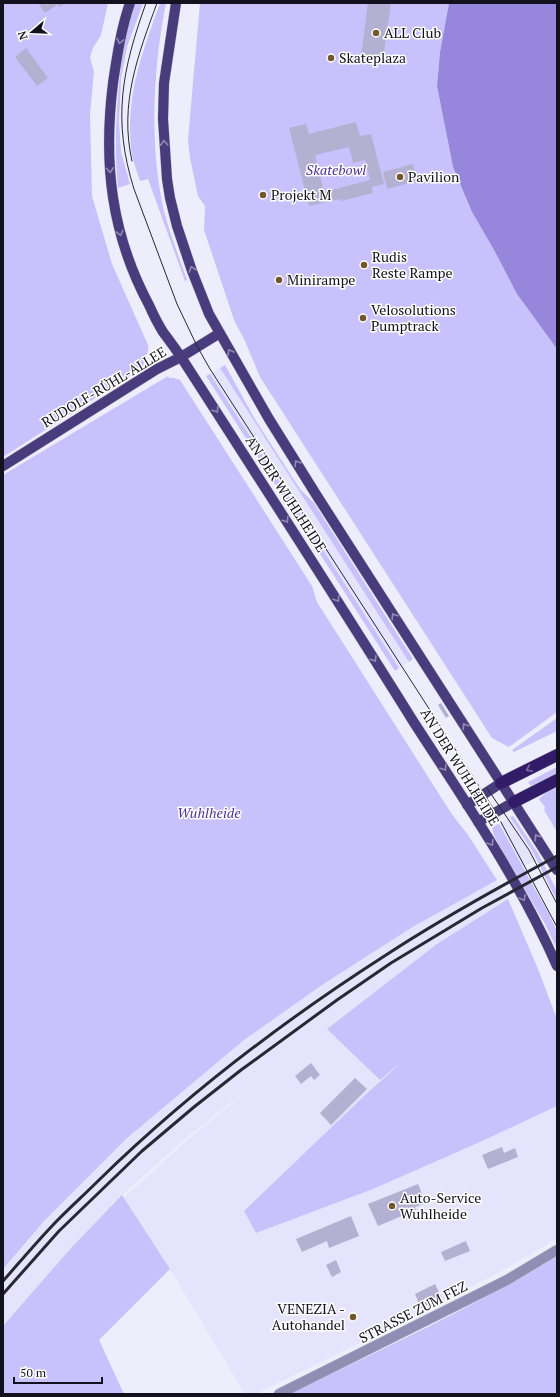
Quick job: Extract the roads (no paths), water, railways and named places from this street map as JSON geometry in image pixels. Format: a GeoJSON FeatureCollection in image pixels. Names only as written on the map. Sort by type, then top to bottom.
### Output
{"type":"FeatureCollection","features":[{"type":"Feature","properties":{"kind":"highway"},"geometry":{"type":"LineString","coordinates":[[501,783],[557,755]]}},
{"type":"Feature","properties":{"kind":"highway"},"geometry":{"type":"LineString","coordinates":[[514,802],[557,780]]}},
{"type":"Feature","properties":{"kind":"main road","name":"AN DER WUHLHEIDE"},"geometry":{"type":"LineString","coordinates":[[130,3],[117,56],[110,109],[109,166],[113,206],[122,241],[138,285],[163,332],[181,357],[504,864],[541,930],[557,966]]}},
{"type":"Feature","properties":{"kind":"main road","name":"AN DER WUHLHEIDE"},"geometry":{"type":"LineString","coordinates":[[176,3],[164,82],[163,119],[167,179],[175,219],[192,271],[209,314],[269,420],[557,870]]}},
{"type":"Feature","properties":{"kind":"main road","name":"RUDOLF-RÜHL-ALLEE"},"geometry":{"type":"LineString","coordinates":[[3,466],[156,369],[181,357],[220,333]]}},
{"type":"Feature","properties":{"kind":"main road"},"geometry":{"type":"LineString","coordinates":[[467,805],[501,783]]}},
{"type":"Feature","properties":{"kind":"main road"},"geometry":{"type":"LineString","coordinates":[[478,822],[514,802]]}},
{"type":"Feature","properties":{"kind":"street","name":"STRASSE ZUM FEZ"},"geometry":{"type":"LineString","coordinates":[[278,1394],[507,1280],[557,1250]]}},
{"type":"Feature","properties":{"kind":"tram line"},"geometry":{"type":"LineString","coordinates":[[146,3],[131,50],[126,73],[122,117],[123,140],[127,164],[134,189],[177,304],[210,369],[495,811],[557,927]]}},
{"type":"Feature","properties":{"kind":"tram line"},"geometry":{"type":"LineString","coordinates":[[132,161],[128,120],[132,80],[143,42],[157,3]]}},
{"type":"Feature","properties":{"kind":"tram line"},"geometry":{"type":"LineString","coordinates":[[487,788],[529,850],[557,904]]}},
{"type":"Feature","properties":{"kind":"railway"},"geometry":{"type":"LineString","coordinates":[[3,1281],[58,1220],[131,1150],[165,1119],[236,1061],[310,1006],[407,942],[470,904],[557,856]]}},
{"type":"Feature","properties":{"kind":"railway"},"geometry":{"type":"LineString","coordinates":[[3,1294],[59,1231],[142,1151],[241,1070],[337,1000],[391,963],[482,908],[557,867]]}},
{"type":"Feature","properties":{"kind":"place","name":"ALL Club"},"geometry":{"type":"Point","coordinates":[376,33]}},
{"type":"Feature","properties":{"kind":"place","name":"Skateplaza"},"geometry":{"type":"Point","coordinates":[331,58]}},
{"type":"Feature","properties":{"kind":"place","name":"Pavilion"},"geometry":{"type":"Point","coordinates":[400,177]}},
{"type":"Feature","properties":{"kind":"place","name":"Projekt M"},"geometry":{"type":"Point","coordinates":[263,195]}},
{"type":"Feature","properties":{"kind":"place","name":"Rudis Reste Rampe"},"geometry":{"type":"Point","coordinates":[364,265]}},
{"type":"Feature","properties":{"kind":"place","name":"Minirampe"},"geometry":{"type":"Point","coordinates":[279,280]}},
{"type":"Feature","properties":{"kind":"place","name":"Velosolutions Pumptrack"},"geometry":{"type":"Point","coordinates":[363,318]}},
{"type":"Feature","properties":{"kind":"place","name":"Auto-Service Wuhlheide"},"geometry":{"type":"Point","coordinates":[392,1206]}},
{"type":"Feature","properties":{"kind":"place","name":"VENEZIA - Autohandel"},"geometry":{"type":"Point","coordinates":[353,1317]}},
{"type":"Feature","properties":{"kind":"park label","name":"Skatebowl"},"geometry":{"type":"Point","coordinates":[336,170]}},
{"type":"Feature","properties":{"kind":"park label","name":"Wuhlheide"},"geometry":{"type":"Point","coordinates":[209,813]}}]}
